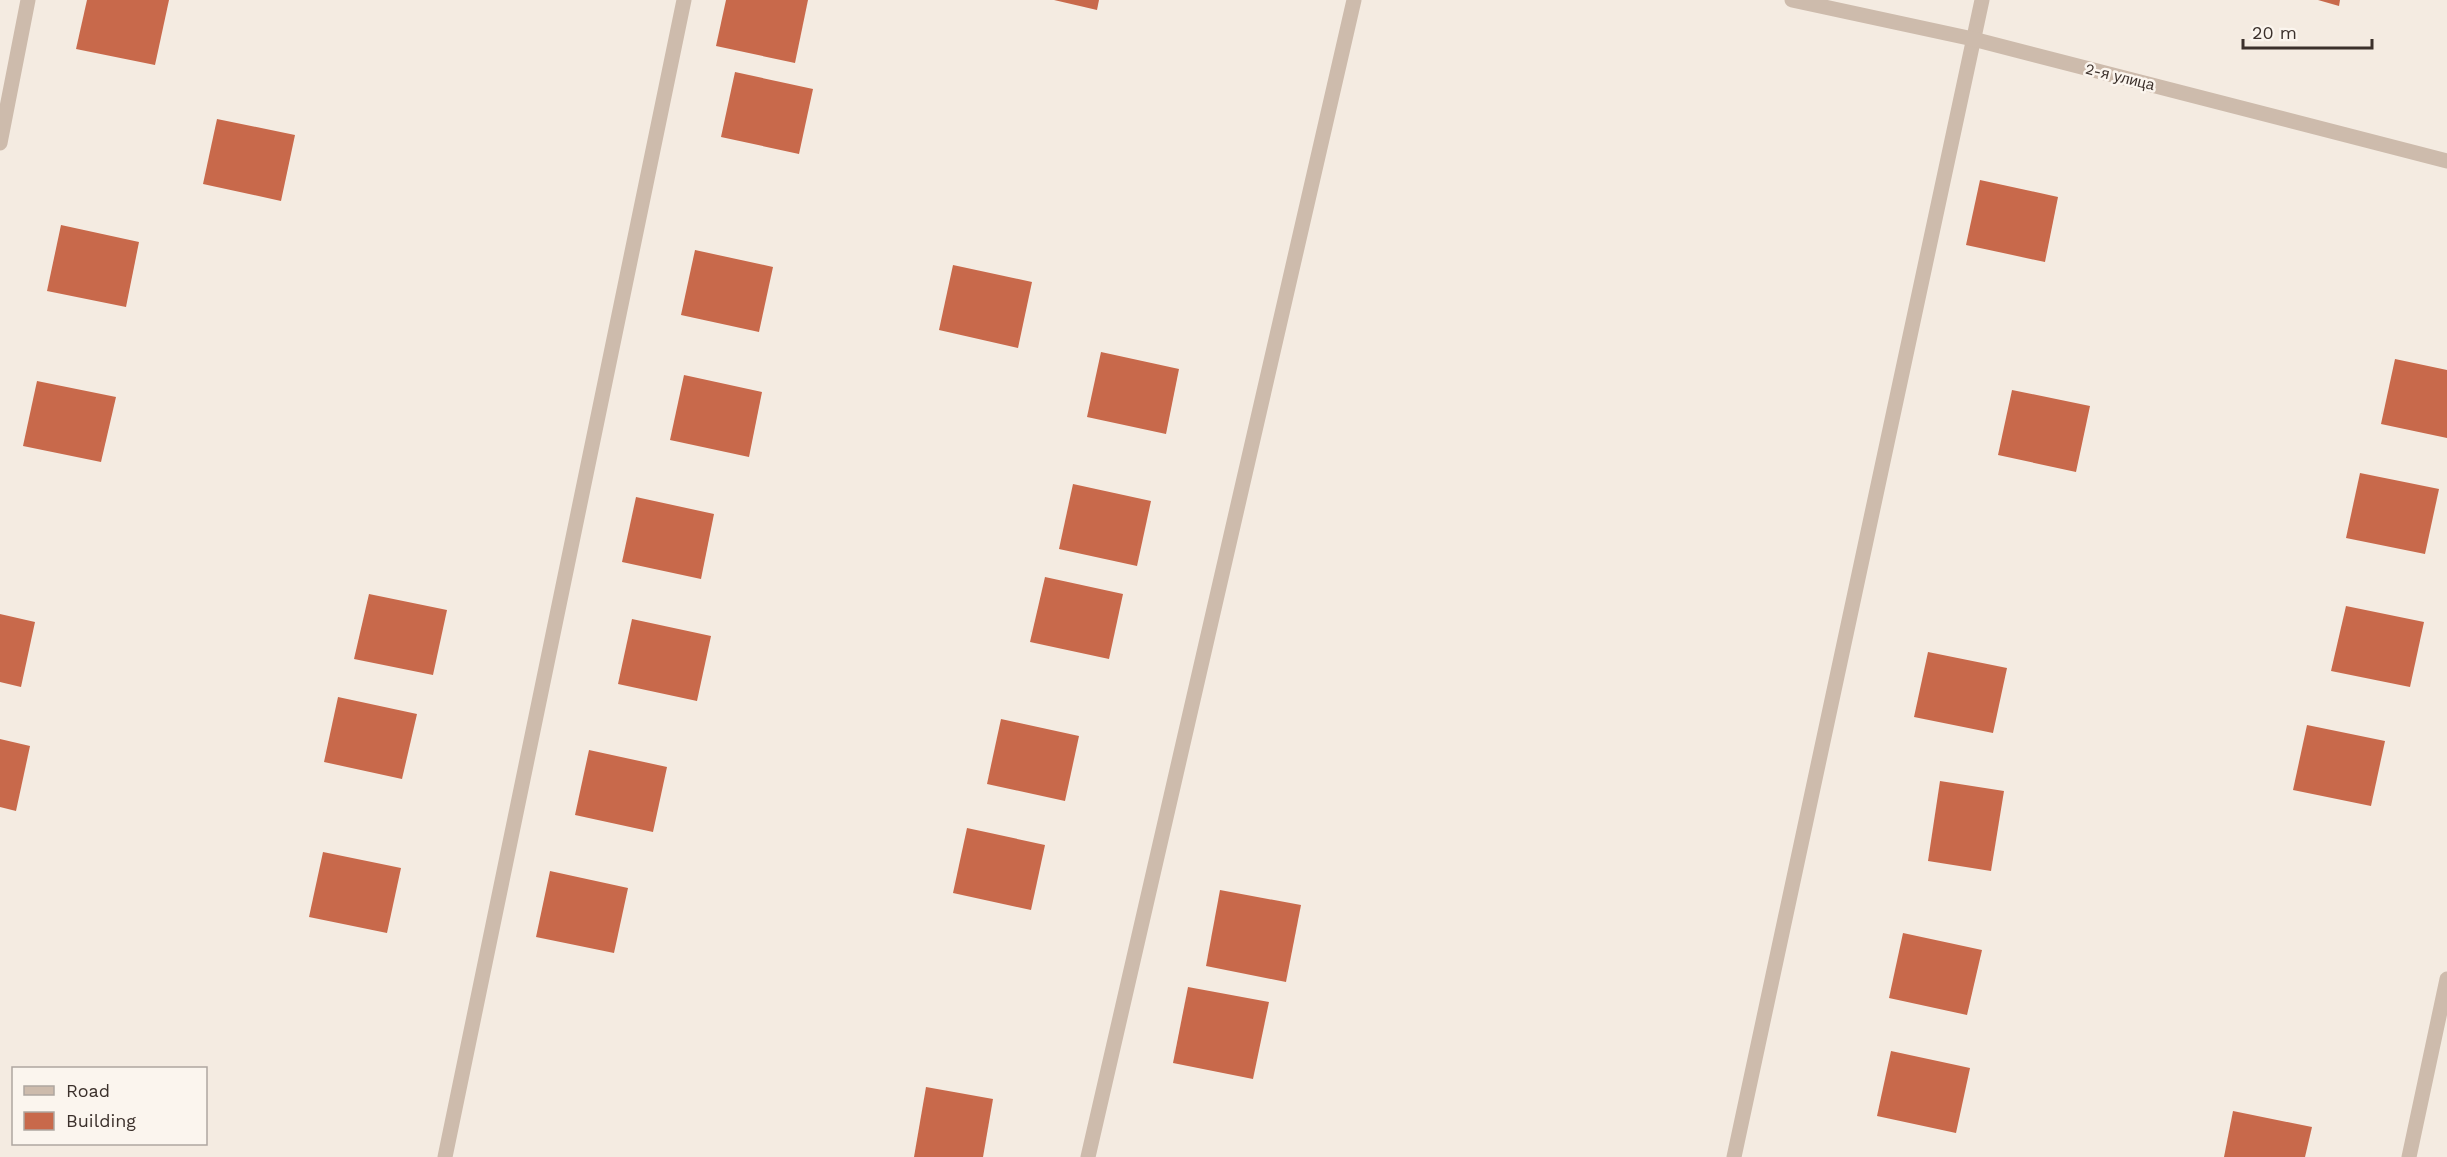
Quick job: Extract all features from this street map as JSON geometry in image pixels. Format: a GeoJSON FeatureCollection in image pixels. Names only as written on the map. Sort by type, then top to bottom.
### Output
{"type":"FeatureCollection","features":[{"type":"Feature","properties":{"kind":"street"},"geometry":{"type":"LineString","coordinates":[[0,143],[28,0]]}},
{"type":"Feature","properties":{"kind":"street"},"geometry":{"type":"LineString","coordinates":[[445,1157],[684,0]]}},
{"type":"Feature","properties":{"kind":"street"},"geometry":{"type":"LineString","coordinates":[[1088,1157],[1354,0]]}},
{"type":"Feature","properties":{"kind":"street","name":"2-я улица"},"geometry":{"type":"LineString","coordinates":[[1792,0],[1973,39],[2447,161]]}},
{"type":"Feature","properties":{"kind":"street"},"geometry":{"type":"LineString","coordinates":[[1734,1157],[1982,0]]}},
{"type":"Feature","properties":{"kind":"street"},"geometry":{"type":"LineString","coordinates":[[2409,1157],[2447,979]]}},
{"type":"Feature","properties":{"kind":"building"},"geometry":{"type":"Polygon","coordinates":[[[87,0],[169,0],[155,65],[76,49],[87,0]]]}},
{"type":"Feature","properties":{"kind":"building"},"geometry":{"type":"Polygon","coordinates":[[[726,0],[808,0],[795,63],[716,46],[726,0]]]}},
{"type":"Feature","properties":{"kind":"building"},"geometry":{"type":"Polygon","coordinates":[[[1054,0],[1099,0],[1097,10],[1054,0]]]}},
{"type":"Feature","properties":{"kind":"building"},"geometry":{"type":"Polygon","coordinates":[[[2318,0],[2340,0],[2339,6],[2318,0]]]}},
{"type":"Feature","properties":{"kind":"building"},"geometry":{"type":"Polygon","coordinates":[[[735,72],[813,89],[799,154],[721,137],[735,72]]]}},
{"type":"Feature","properties":{"kind":"building"},"geometry":{"type":"Polygon","coordinates":[[[217,119],[295,135],[281,201],[203,184],[217,119]]]}},
{"type":"Feature","properties":{"kind":"building"},"geometry":{"type":"Polygon","coordinates":[[[1980,180],[2058,197],[2045,262],[1966,245],[1980,180]]]}},
{"type":"Feature","properties":{"kind":"building"},"geometry":{"type":"Polygon","coordinates":[[[61,225],[139,242],[126,307],[47,291],[61,225]]]}},
{"type":"Feature","properties":{"kind":"building"},"geometry":{"type":"Polygon","coordinates":[[[695,250],[773,267],[759,332],[681,315],[695,250]]]}},
{"type":"Feature","properties":{"kind":"building"},"geometry":{"type":"Polygon","coordinates":[[[953,265],[1032,282],[1018,348],[939,330],[953,265]]]}},
{"type":"Feature","properties":{"kind":"building"},"geometry":{"type":"Polygon","coordinates":[[[1101,352],[1179,369],[1166,434],[1087,417],[1101,352]]]}},
{"type":"Feature","properties":{"kind":"building"},"geometry":{"type":"Polygon","coordinates":[[[2395,359],[2447,370],[2447,438],[2381,424],[2395,359]]]}},
{"type":"Feature","properties":{"kind":"building"},"geometry":{"type":"Polygon","coordinates":[[[684,375],[762,392],[749,457],[670,440],[684,375]]]}},
{"type":"Feature","properties":{"kind":"building"},"geometry":{"type":"Polygon","coordinates":[[[37,381],[116,397],[101,462],[23,446],[37,381]]]}},
{"type":"Feature","properties":{"kind":"building"},"geometry":{"type":"Polygon","coordinates":[[[2012,390],[2090,406],[2076,472],[1998,455],[2012,390]]]}},
{"type":"Feature","properties":{"kind":"building"},"geometry":{"type":"Polygon","coordinates":[[[2360,473],[2439,489],[2425,554],[2346,538],[2360,473]]]}},
{"type":"Feature","properties":{"kind":"building"},"geometry":{"type":"Polygon","coordinates":[[[1073,484],[1151,501],[1137,566],[1059,549],[1073,484]]]}},
{"type":"Feature","properties":{"kind":"building"},"geometry":{"type":"Polygon","coordinates":[[[636,497],[714,514],[701,579],[622,562],[636,497]]]}},
{"type":"Feature","properties":{"kind":"building"},"geometry":{"type":"Polygon","coordinates":[[[1045,577],[1123,594],[1109,659],[1030,642],[1045,577]]]}},
{"type":"Feature","properties":{"kind":"building"},"geometry":{"type":"Polygon","coordinates":[[[369,594],[447,610],[433,675],[354,659],[369,594]]]}},
{"type":"Feature","properties":{"kind":"building"},"geometry":{"type":"Polygon","coordinates":[[[2346,606],[2424,622],[2410,687],[2331,671],[2346,606]]]}},
{"type":"Feature","properties":{"kind":"building"},"geometry":{"type":"Polygon","coordinates":[[[0,614],[35,622],[21,687],[0,682],[0,614]]]}},
{"type":"Feature","properties":{"kind":"building"},"geometry":{"type":"Polygon","coordinates":[[[632,619],[711,636],[697,701],[618,684],[632,619]]]}},
{"type":"Feature","properties":{"kind":"building"},"geometry":{"type":"Polygon","coordinates":[[[1928,652],[2007,668],[1993,733],[1914,717],[1928,652]]]}},
{"type":"Feature","properties":{"kind":"building"},"geometry":{"type":"Polygon","coordinates":[[[338,697],[417,714],[402,779],[324,762],[338,697]]]}},
{"type":"Feature","properties":{"kind":"building"},"geometry":{"type":"Polygon","coordinates":[[[1001,719],[1079,736],[1065,801],[987,784],[1001,719]]]}},
{"type":"Feature","properties":{"kind":"building"},"geometry":{"type":"Polygon","coordinates":[[[2307,725],[2385,741],[2371,806],[2293,790],[2307,725]]]}},
{"type":"Feature","properties":{"kind":"building"},"geometry":{"type":"Polygon","coordinates":[[[0,739],[30,746],[16,811],[0,807],[0,739]]]}},
{"type":"Feature","properties":{"kind":"building"},"geometry":{"type":"Polygon","coordinates":[[[589,750],[667,767],[653,832],[575,815],[589,750]]]}},
{"type":"Feature","properties":{"kind":"building"},"geometry":{"type":"Polygon","coordinates":[[[1940,781],[2004,791],[1991,871],[1928,861],[1940,781]]]}},
{"type":"Feature","properties":{"kind":"building"},"geometry":{"type":"Polygon","coordinates":[[[967,828],[1045,845],[1031,910],[953,893],[967,828]]]}},
{"type":"Feature","properties":{"kind":"building"},"geometry":{"type":"Polygon","coordinates":[[[323,852],[401,868],[387,933],[309,917],[323,852]]]}},
{"type":"Feature","properties":{"kind":"building"},"geometry":{"type":"Polygon","coordinates":[[[550,871],[628,888],[614,953],[536,937],[550,871]]]}},
{"type":"Feature","properties":{"kind":"building"},"geometry":{"type":"Polygon","coordinates":[[[1220,890],[1301,905],[1286,982],[1206,966],[1220,890]]]}},
{"type":"Feature","properties":{"kind":"building"},"geometry":{"type":"Polygon","coordinates":[[[1903,933],[1982,950],[1967,1015],[1889,998],[1903,933]]]}},
{"type":"Feature","properties":{"kind":"building"},"geometry":{"type":"Polygon","coordinates":[[[1188,987],[1269,1002],[1253,1079],[1173,1063],[1188,987]]]}},
{"type":"Feature","properties":{"kind":"building"},"geometry":{"type":"Polygon","coordinates":[[[1891,1051],[1970,1068],[1956,1133],[1877,1116],[1891,1051]]]}},
{"type":"Feature","properties":{"kind":"building"},"geometry":{"type":"Polygon","coordinates":[[[926,1087],[993,1099],[983,1157],[914,1157],[926,1087]]]}},
{"type":"Feature","properties":{"kind":"building"},"geometry":{"type":"Polygon","coordinates":[[[2233,1111],[2312,1127],[2305,1157],[2224,1157],[2233,1111]]]}}]}
